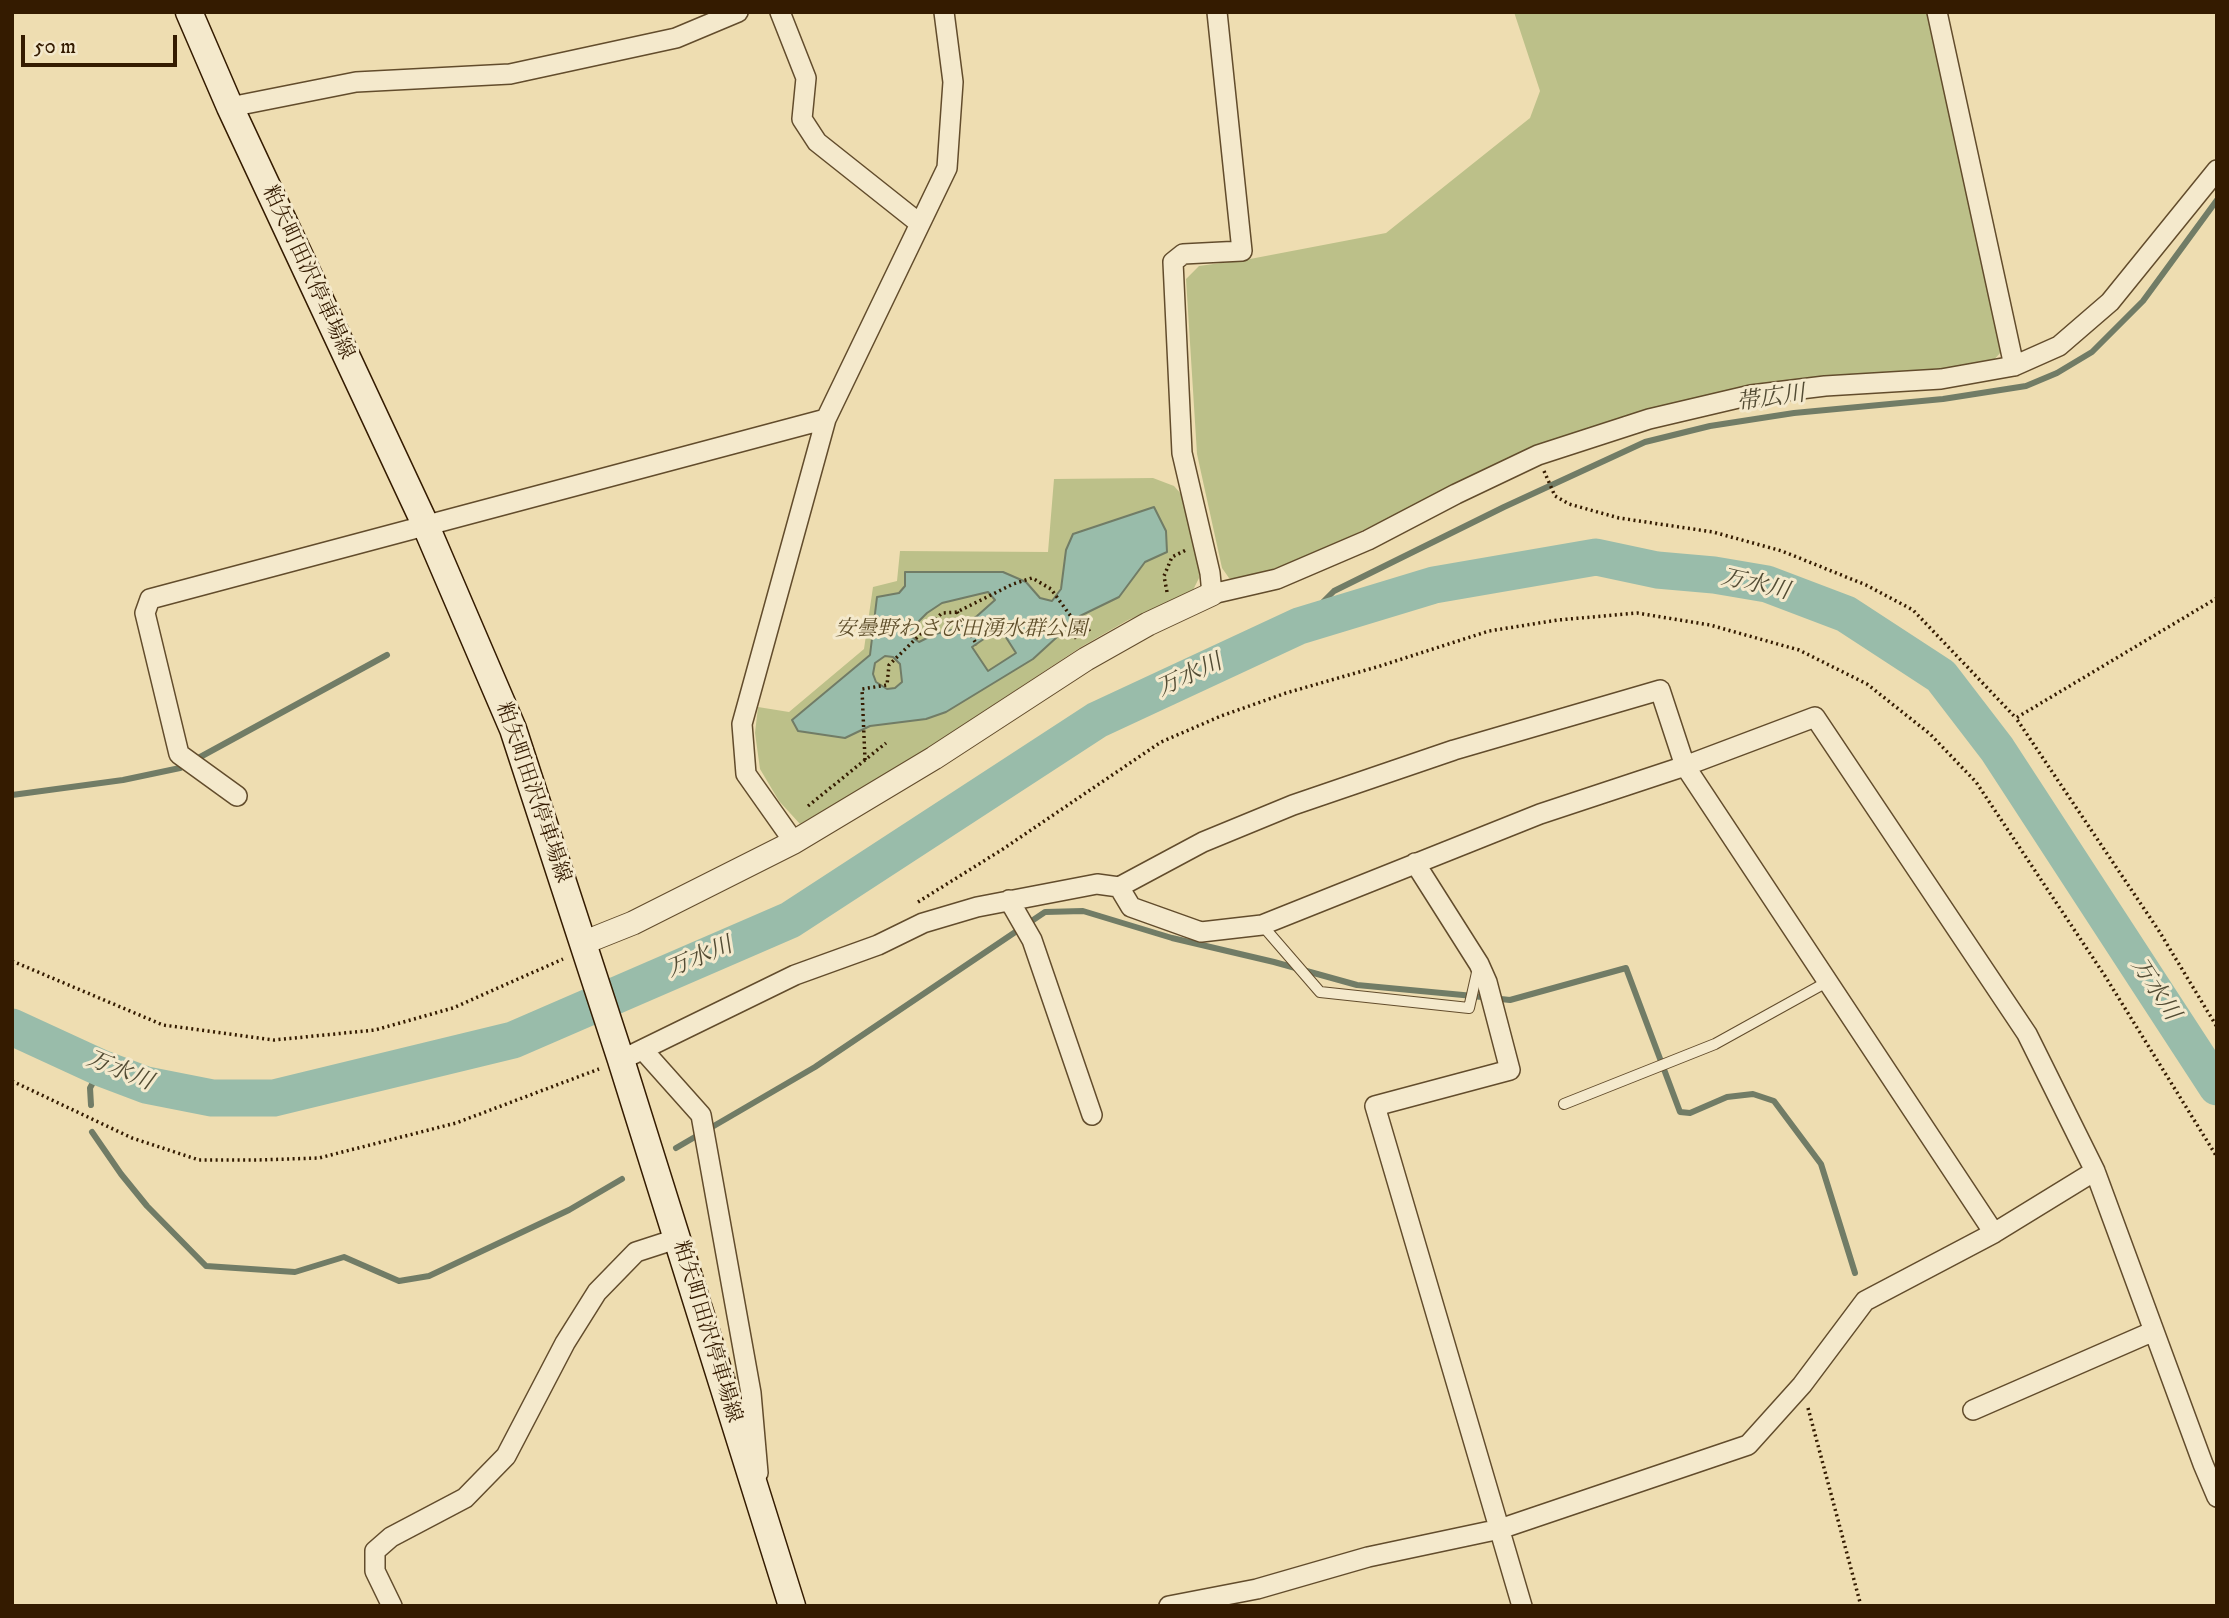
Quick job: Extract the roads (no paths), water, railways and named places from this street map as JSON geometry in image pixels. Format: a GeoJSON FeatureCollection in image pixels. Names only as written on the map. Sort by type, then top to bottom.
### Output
{"type":"FeatureCollection","features":[{"type":"Feature","properties":{"kind":"main road","name":"粕矢町田沢停車場線"},"geometry":{"type":"LineString","coordinates":[[189,12],[230,107],[425,524],[513,729],[585,951],[627,1053],[677,1239],[792,1606]]}},
{"type":"Feature","properties":{"kind":"street"},"geometry":{"type":"LineString","coordinates":[[230,107],[356,82],[510,74],[676,38],[738,12]]}},
{"type":"Feature","properties":{"kind":"street"},"geometry":{"type":"LineString","coordinates":[[780,12],[806,78],[802,119],[817,142],[919,223]]}},
{"type":"Feature","properties":{"kind":"street"},"geometry":{"type":"LineString","coordinates":[[794,842],[746,774],[742,724],[826,419],[947,168],[953,82],[944,12]]}},
{"type":"Feature","properties":{"kind":"street"},"geometry":{"type":"LineString","coordinates":[[1212,594],[1210,573],[1182,453],[1173,262],[1183,254],[1242,251],[1217,12]]}},
{"type":"Feature","properties":{"kind":"street"},"geometry":{"type":"LineString","coordinates":[[1937,12],[2014,366]]}},
{"type":"Feature","properties":{"kind":"street"},"geometry":{"type":"LineString","coordinates":[[585,951],[633,923],[794,842],[934,758],[1086,659],[1148,624],[1212,594],[1277,579],[1368,540],[1538,455],[1649,419],[1751,395],[1825,386],[1941,379],[2014,366],[2059,346],[2110,302],[2217,170]]}},
{"type":"Feature","properties":{"kind":"street"},"geometry":{"type":"LineString","coordinates":[[237,796],[179,754],[145,613],[150,599],[826,419]]}},
{"type":"Feature","properties":{"kind":"street"},"geometry":{"type":"LineString","coordinates":[[759,1502],[751,1393],[701,1115],[627,1053],[796,975],[878,945],[923,923],[1012,906],[1097,884],[1119,887],[1203,842],[1293,805],[1454,750],[1660,690],[1685,765],[1994,1233]]}},
{"type":"Feature","properties":{"kind":"street"},"geometry":{"type":"LineString","coordinates":[[1119,887],[1131,907],[1201,932],[1262,925],[1540,814],[1815,717],[2026,1034],[2095,1171],[2217,1497]]}},
{"type":"Feature","properties":{"kind":"street"},"geometry":{"type":"LineString","coordinates":[[1415,863],[1480,976],[1492,1006],[1510,1070],[1375,1106],[1522,1606]]}},
{"type":"Feature","properties":{"kind":"street"},"geometry":{"type":"LineString","coordinates":[[1012,906],[1027,932],[1092,1115]]}},
{"type":"Feature","properties":{"kind":"street"},"geometry":{"type":"LineString","coordinates":[[1168,1606],[1258,1588],[1368,1557],[1500,1529],[1748,1445],[1802,1385],[1865,1301],[1994,1233],[2095,1171]]}},
{"type":"Feature","properties":{"kind":"street"},"geometry":{"type":"LineString","coordinates":[[392,1606],[375,1571],[375,1551],[391,1537],[465,1498],[506,1456],[565,1343],[597,1292],[636,1252],[677,1239]]}},
{"type":"Feature","properties":{"kind":"street"},"geometry":{"type":"LineString","coordinates":[[1973,1410],[2154,1331]]}},
{"type":"Feature","properties":{"kind":"lane"},"geometry":{"type":"LineString","coordinates":[[1262,925],[1320,992],[1469,1008],[1480,976]]}},
{"type":"Feature","properties":{"kind":"lane"},"geometry":{"type":"LineString","coordinates":[[1564,1104],[1715,1044],[1827,982]]}},
{"type":"Feature","properties":{"kind":"waterway","name":"帯広川"},"geometry":{"type":"LineString","coordinates":[[1299,626],[1334,591],[1504,507],[1645,442],[1710,426],[1794,413],[1943,399],[2026,386],[2057,373],[2092,352],[2143,301],[2217,200]]}},
{"type":"Feature","properties":{"kind":"waterway","name":"万水川"},"geometry":{"type":"LineString","coordinates":[[12,1027],[101,1068],[146,1085],[212,1098],[274,1098],[513,1040],[790,920],[1097,720],[1299,626],[1434,585],[1596,557],[1657,570],[1714,575],[1767,584],[1846,614],[1941,676],[1997,749],[2217,1087]]}},
{"type":"Feature","properties":{"kind":"waterway"},"geometry":{"type":"LineString","coordinates":[[12,795],[123,780],[180,768],[387,655]]}},
{"type":"Feature","properties":{"kind":"waterway"},"geometry":{"type":"LineString","coordinates":[[676,1148],[815,1067],[1045,912],[1083,911],[1172,938],[1357,985],[1510,1000],[1626,968],[1680,1112],[1690,1113],[1727,1097],[1753,1094],[1774,1101],[1821,1164],[1855,1273]]}},
{"type":"Feature","properties":{"kind":"waterway"},"geometry":{"type":"LineString","coordinates":[[91,1105],[90,1088],[101,1068]]}},
{"type":"Feature","properties":{"kind":"waterway"},"geometry":{"type":"LineString","coordinates":[[92,1132],[147,1206],[206,1266],[295,1272],[344,1257],[399,1281],[429,1276],[569,1210],[622,1179]]}},
{"type":"Feature","properties":{"kind":"park label","name":"安曇野わさび田湧水群公園"},"geometry":{"type":"Point","coordinates":[961,631]}}]}
